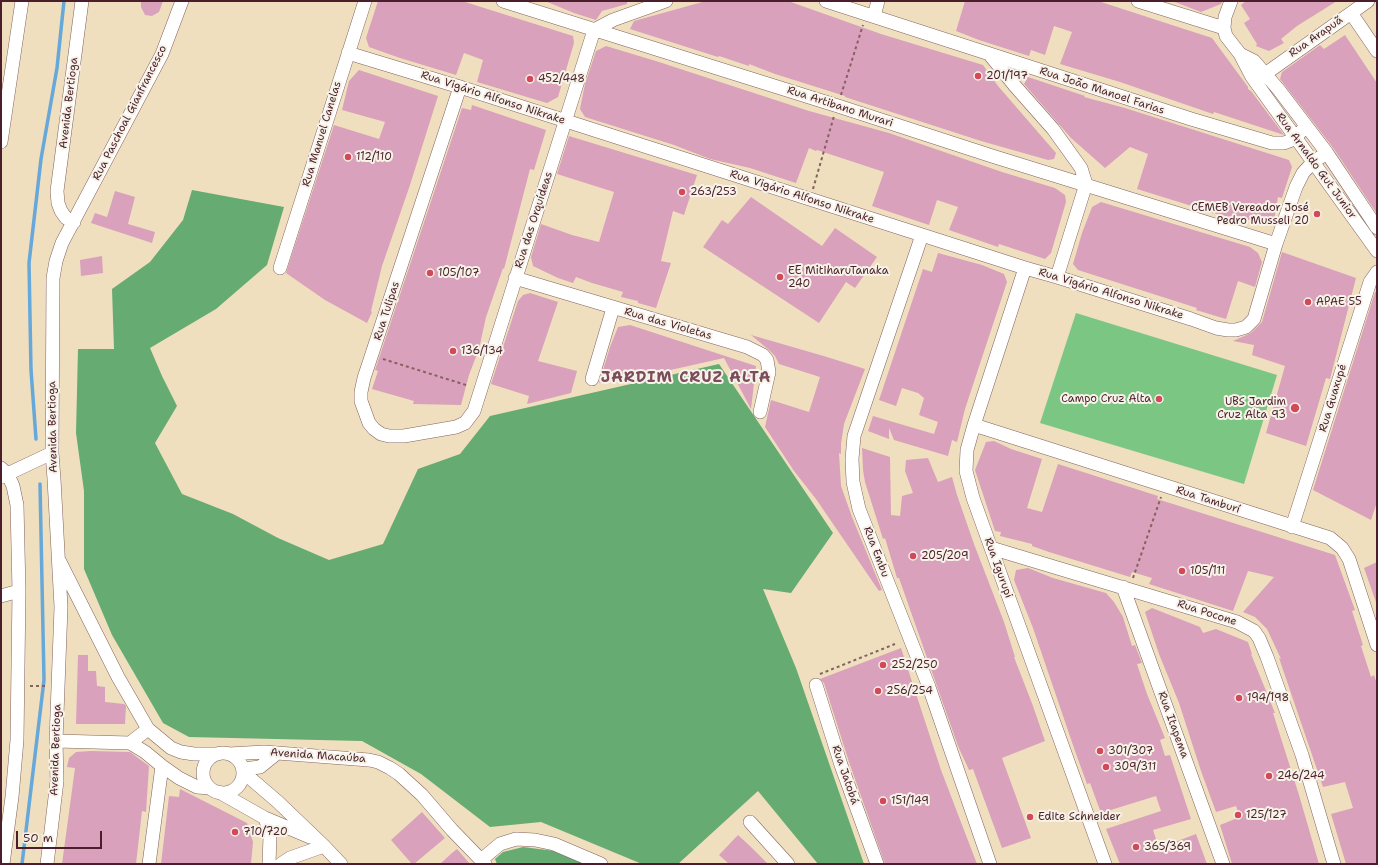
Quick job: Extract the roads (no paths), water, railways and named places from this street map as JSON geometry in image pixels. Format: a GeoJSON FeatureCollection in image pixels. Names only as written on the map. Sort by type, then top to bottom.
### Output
{"type":"FeatureCollection","features":[{"type":"Feature","properties":{"kind":"street"},"geometry":{"type":"LineString","coordinates":[[1,142],[22,1]]}},
{"type":"Feature","properties":{"kind":"street","name":"Avenida Bertioga"},"geometry":{"type":"LineString","coordinates":[[47,864],[57,781],[56,741],[60,607],[59,559],[52,453],[53,278],[56,261],[62,243],[74,222],[66,218],[61,212],[58,203],[57,191],[82,1]]}},
{"type":"Feature","properties":{"kind":"street","name":"Rua Paschoal Gianfrancesco"},"geometry":{"type":"LineString","coordinates":[[74,222],[162,54],[182,1]]}},
{"type":"Feature","properties":{"kind":"street","name":"Rua Manuel Canelas"},"geometry":{"type":"LineString","coordinates":[[280,268],[365,1]]}},
{"type":"Feature","properties":{"kind":"street","name":"Rua Artibano Murari"},"geometry":{"type":"LineString","coordinates":[[503,1],[992,156],[1276,244]]}},
{"type":"Feature","properties":{"kind":"street"},"geometry":{"type":"LineString","coordinates":[[594,30],[612,20],[666,1]]}},
{"type":"Feature","properties":{"kind":"street","name":"Rua João Manoel Farias"},"geometry":{"type":"LineString","coordinates":[[826,1],[1191,119],[1272,143],[1284,143],[1296,138]]}},
{"type":"Feature","properties":{"kind":"street"},"geometry":{"type":"LineString","coordinates":[[870,15],[878,1]]}},
{"type":"Feature","properties":{"kind":"street"},"geometry":{"type":"LineString","coordinates":[[1138,1],[1224,28]]}},
{"type":"Feature","properties":{"kind":"street"},"geometry":{"type":"LineString","coordinates":[[1231,1],[1225,17],[1224,28],[1226,36],[1240,54],[1254,61],[1260,78]]}},
{"type":"Feature","properties":{"kind":"street","name":"Rua Arapuã"},"geometry":{"type":"LineString","coordinates":[[1260,78],[1368,1]]}},
{"type":"Feature","properties":{"kind":"street"},"geometry":{"type":"LineString","coordinates":[[1351,13],[1377,51]]}},
{"type":"Feature","properties":{"kind":"street","name":"Rua das Orquídeas"},"geometry":{"type":"LineString","coordinates":[[474,411],[594,30]]}},
{"type":"Feature","properties":{"kind":"street","name":"Rua Vigário Alfonso Nikrake"},"geometry":{"type":"LineString","coordinates":[[348,53],[460,87],[565,122],[1216,328],[1236,330],[1246,327],[1254,319],[1276,244]]}},
{"type":"Feature","properties":{"kind":"street"},"geometry":{"type":"LineString","coordinates":[[990,55],[1053,129],[1080,168],[1086,184],[1057,277]]}},
{"type":"Feature","properties":{"kind":"street","name":"Rua Arnaldo Gut Junior"},"geometry":{"type":"LineString","coordinates":[[1260,78],[1306,126],[1327,153],[1377,228]]}},
{"type":"Feature","properties":{"kind":"street","name":"Rua Arnaldo Gut Junior"},"geometry":{"type":"LineString","coordinates":[[1260,78],[1296,138],[1377,251]]}},
{"type":"Feature","properties":{"kind":"street","name":"Rua Tulipas"},"geometry":{"type":"LineString","coordinates":[[460,87],[364,378],[361,401],[369,423],[381,434],[388,436],[404,436],[456,427],[465,422],[474,411]]}},
{"type":"Feature","properties":{"kind":"street"},"geometry":{"type":"LineString","coordinates":[[1296,138],[1306,126]]}},
{"type":"Feature","properties":{"kind":"street"},"geometry":{"type":"LineString","coordinates":[[1276,244],[1296,187],[1303,173],[1313,162],[1327,153]]}},
{"type":"Feature","properties":{"kind":"street","name":"Rua Embu"},"geometry":{"type":"LineString","coordinates":[[922,235],[854,436],[852,459],[853,482],[859,509],[929,687],[990,864]]}},
{"type":"Feature","properties":{"kind":"street","name":"Rua Igurupi"},"geometry":{"type":"LineString","coordinates":[[1025,268],[974,425],[967,450],[966,470],[973,498],[1105,864]]}},
{"type":"Feature","properties":{"kind":"street","name":"Rua Guaxupé"},"geometry":{"type":"LineString","coordinates":[[1292,527],[1370,282],[1377,272]]}},
{"type":"Feature","properties":{"kind":"street","name":"Rua das Violetas"},"geometry":{"type":"LineString","coordinates":[[515,278],[747,347],[763,355],[767,360],[769,372],[760,412]]}},
{"type":"Feature","properties":{"kind":"street"},"geometry":{"type":"LineString","coordinates":[[592,379],[613,308]]}},
{"type":"Feature","properties":{"kind":"street","name":"Rua Tamburí"},"geometry":{"type":"LineString","coordinates":[[974,425],[1330,538],[1342,548],[1349,559],[1377,645]]}},
{"type":"Feature","properties":{"kind":"street"},"geometry":{"type":"LineString","coordinates":[[3,864],[12,797],[17,740],[19,591],[17,505],[13,486],[3,473],[52,453]]}},
{"type":"Feature","properties":{"kind":"street","name":"Rua Pocone"},"geometry":{"type":"LineString","coordinates":[[991,548],[1127,584],[1237,622],[1254,631],[1267,656],[1299,748],[1334,864]]}},
{"type":"Feature","properties":{"kind":"street"},"geometry":{"type":"LineString","coordinates":[[59,559],[118,677],[148,729],[130,742]]}},
{"type":"Feature","properties":{"kind":"street","name":"Rua Itapema"},"geometry":{"type":"LineString","coordinates":[[1127,584],[1223,864]]}},
{"type":"Feature","properties":{"kind":"street"},"geometry":{"type":"LineString","coordinates":[[1,596],[19,591]]}},
{"type":"Feature","properties":{"kind":"street","name":"Rua Jatobá"},"geometry":{"type":"LineString","coordinates":[[816,685],[841,765],[877,864]]}},
{"type":"Feature","properties":{"kind":"street","name":"Avenida Macaúba"},"geometry":{"type":"LineString","coordinates":[[148,729],[171,748],[181,752],[194,754],[254,752],[369,760],[390,768],[422,795],[452,830],[483,862]]}},
{"type":"Feature","properties":{"kind":"street"},"geometry":{"type":"LineString","coordinates":[[56,741],[130,742],[179,778],[197,787],[214,790],[225,793],[232,791],[241,782],[243,771],[241,763],[237,758],[223,754],[212,757],[207,762],[204,768],[204,775],[214,790],[264,818],[321,843]]}},
{"type":"Feature","properties":{"kind":"street"},"geometry":{"type":"LineString","coordinates":[[243,771],[260,767],[276,754]]}},
{"type":"Feature","properties":{"kind":"street"},"geometry":{"type":"LineString","coordinates":[[149,864],[162,766]]}},
{"type":"Feature","properties":{"kind":"street"},"geometry":{"type":"LineString","coordinates":[[243,771],[278,802],[341,864]]}},
{"type":"Feature","properties":{"kind":"street"},"geometry":{"type":"LineString","coordinates":[[264,818],[270,836],[269,864]]}},
{"type":"Feature","properties":{"kind":"street"},"geometry":{"type":"LineString","coordinates":[[750,822],[788,864]]}},
{"type":"Feature","properties":{"kind":"street"},"geometry":{"type":"LineString","coordinates":[[483,862],[500,844],[516,840],[535,840],[554,844],[601,864]]}},
{"type":"Feature","properties":{"kind":"street"},"geometry":{"type":"LineString","coordinates":[[280,864],[321,843]]}},
{"type":"Feature","properties":{"kind":"waterway"},"geometry":{"type":"LineString","coordinates":[[36,439],[31,370],[29,263],[41,159],[57,68],[64,1]]}},
{"type":"Feature","properties":{"kind":"waterway"},"geometry":{"type":"LineString","coordinates":[[22,864],[44,680],[40,484]]}},
{"type":"Feature","properties":{"kind":"place","name":"201/197"},"geometry":{"type":"Point","coordinates":[978,76]}},
{"type":"Feature","properties":{"kind":"place","name":"452/448"},"geometry":{"type":"Point","coordinates":[530,79]}},
{"type":"Feature","properties":{"kind":"place","name":"112/110"},"geometry":{"type":"Point","coordinates":[348,157]}},
{"type":"Feature","properties":{"kind":"place","name":"263/253"},"geometry":{"type":"Point","coordinates":[682,192]}},
{"type":"Feature","properties":{"kind":"place","name":"CEMEB Vereador José Pedro Musseli 20"},"geometry":{"type":"Point","coordinates":[1317,214]}},
{"type":"Feature","properties":{"kind":"place","name":"105/107"},"geometry":{"type":"Point","coordinates":[430,273]}},
{"type":"Feature","properties":{"kind":"place","name":"EE MitiharuTanaka 240"},"geometry":{"type":"Point","coordinates":[780,277]}},
{"type":"Feature","properties":{"kind":"place","name":"APAE 55"},"geometry":{"type":"Point","coordinates":[1308,302]}},
{"type":"Feature","properties":{"kind":"place","name":"136/134"},"geometry":{"type":"Point","coordinates":[453,351]}},
{"type":"Feature","properties":{"kind":"place","name":"Campo Cruz Alta"},"geometry":{"type":"Point","coordinates":[1159,399]}},
{"type":"Feature","properties":{"kind":"place","name":"UBS Jardim Cruz Alta 93"},"geometry":{"type":"Point","coordinates":[1295,408]}},
{"type":"Feature","properties":{"kind":"place","name":"205/209"},"geometry":{"type":"Point","coordinates":[913,556]}},
{"type":"Feature","properties":{"kind":"place","name":"105/111"},"geometry":{"type":"Point","coordinates":[1182,571]}},
{"type":"Feature","properties":{"kind":"place","name":"252/250"},"geometry":{"type":"Point","coordinates":[883,665]}},
{"type":"Feature","properties":{"kind":"place","name":"256/254"},"geometry":{"type":"Point","coordinates":[878,691]}},
{"type":"Feature","properties":{"kind":"place","name":"194/198"},"geometry":{"type":"Point","coordinates":[1239,698]}},
{"type":"Feature","properties":{"kind":"place","name":"301/307"},"geometry":{"type":"Point","coordinates":[1100,751]}},
{"type":"Feature","properties":{"kind":"place","name":"309/311"},"geometry":{"type":"Point","coordinates":[1106,767]}},
{"type":"Feature","properties":{"kind":"place","name":"246/244"},"geometry":{"type":"Point","coordinates":[1269,776]}},
{"type":"Feature","properties":{"kind":"place","name":"151/149"},"geometry":{"type":"Point","coordinates":[883,801]}},
{"type":"Feature","properties":{"kind":"place","name":"125/127"},"geometry":{"type":"Point","coordinates":[1238,815]}},
{"type":"Feature","properties":{"kind":"place","name":"Edite Schneider"},"geometry":{"type":"Point","coordinates":[1030,817]}},
{"type":"Feature","properties":{"kind":"place","name":"710/720"},"geometry":{"type":"Point","coordinates":[235,832]}},
{"type":"Feature","properties":{"kind":"place","name":"365/369"},"geometry":{"type":"Point","coordinates":[1136,847]}},
{"type":"Feature","properties":{"kind":"district","name":"JARDIM CRUZ ALTA"},"geometry":{"type":"Point","coordinates":[686,378]}}]}
